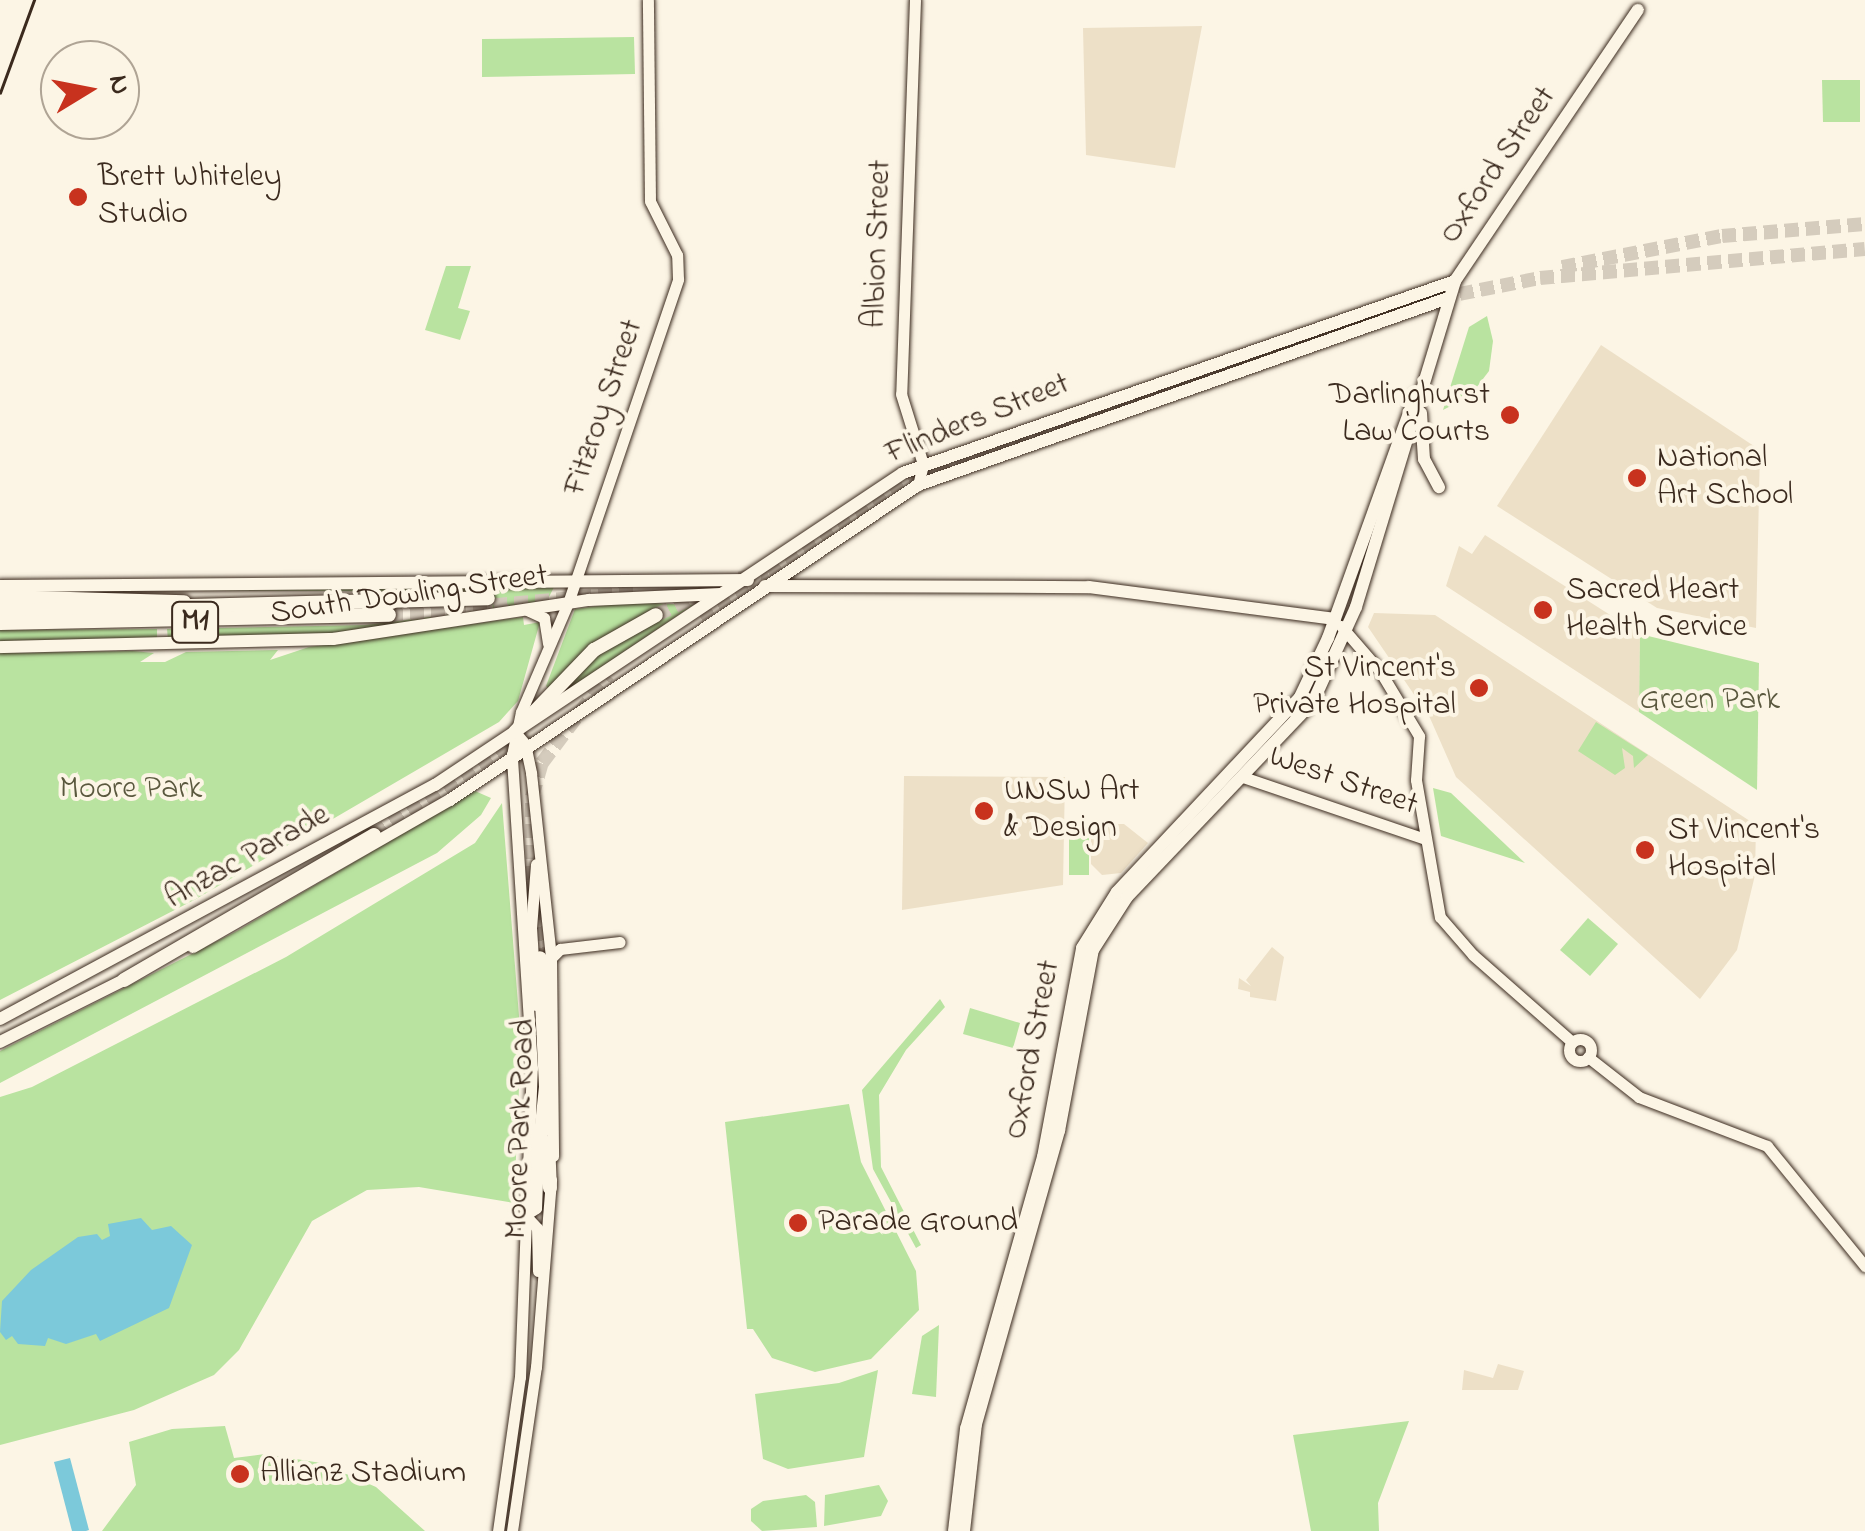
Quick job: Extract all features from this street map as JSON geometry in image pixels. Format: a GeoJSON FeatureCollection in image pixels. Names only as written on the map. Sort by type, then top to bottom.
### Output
{"type":"FeatureCollection","features":[{"type":"Feature","properties":{"kind":"highway","name":"M1"},"geometry":{"type":"LineString","coordinates":[[0,596],[214,606]]}},
{"type":"Feature","properties":{"kind":"highway","name":"M1"},"geometry":{"type":"LineString","coordinates":[[0,611],[488,598]]}},
{"type":"Feature","properties":{"kind":"highway","name":"M1"},"geometry":{"type":"LineString","coordinates":[[0,623],[389,614]]}},
{"type":"Feature","properties":{"kind":"highway"},"geometry":{"type":"LineString","coordinates":[[520,738],[594,650],[656,615]]}},
{"type":"Feature","properties":{"kind":"highway"},"geometry":{"type":"LineString","coordinates":[[124,980],[374,835]]}},
{"type":"Feature","properties":{"kind":"highway"},"geometry":{"type":"LineString","coordinates":[[546,958],[550,1188]]}},
{"type":"Feature","properties":{"kind":"highway"},"geometry":{"type":"LineString","coordinates":[[538,1163],[546,1087]]}},
{"type":"Feature","properties":{"kind":"main road","name":"Fitzroy Street"},"geometry":{"type":"LineString","coordinates":[[575,578],[673,298],[677,255],[650,201],[648,0]]}},
{"type":"Feature","properties":{"kind":"main road","name":"Albion Street"},"geometry":{"type":"LineString","coordinates":[[915,0],[901,394],[922,464],[918,485]]}},
{"type":"Feature","properties":{"kind":"main road","name":"Oxford Street"},"geometry":{"type":"LineString","coordinates":[[954,1531],[973,1401],[1011,1285],[1059,1104],[1081,989],[1100,934],[1127,897],[1306,713],[1346,632],[1454,281],[1642,5]]}},
{"type":"Feature","properties":{"kind":"main road","name":"Flinders Street"},"geometry":{"type":"LineString","coordinates":[[512,755],[520,738],[746,579],[922,464],[1454,281]]}},
{"type":"Feature","properties":{"kind":"main road","name":"Flinders Street"},"geometry":{"type":"LineString","coordinates":[[520,738],[918,485],[1448,298]]}},
{"type":"Feature","properties":{"kind":"main road","name":"Oxford Street"},"geometry":{"type":"LineString","coordinates":[[1059,1104],[1070,987],[1098,916],[1291,711],[1335,619],[1382,476],[1424,376]]}},
{"type":"Feature","properties":{"kind":"main road"},"geometry":{"type":"LineString","coordinates":[[1424,376],[1420,441],[1439,487]]}},
{"type":"Feature","properties":{"kind":"main road"},"geometry":{"type":"LineString","coordinates":[[809,555],[802,574],[810,586]]}},
{"type":"Feature","properties":{"kind":"main road","name":"South Dowling Street"},"geometry":{"type":"LineString","coordinates":[[0,586],[575,578],[746,579],[764,586]]}},
{"type":"Feature","properties":{"kind":"main road","name":"Moore Park Road"},"geometry":{"type":"LineString","coordinates":[[498,1531],[539,1337],[557,1068],[540,846],[520,738],[575,578]]}},
{"type":"Feature","properties":{"kind":"main road","name":"South Dowling Street"},"geometry":{"type":"LineString","coordinates":[[0,647],[259,644],[425,629],[568,603],[724,594],[764,586],[1089,587],[1335,619]]}},
{"type":"Feature","properties":{"kind":"main road"},"geometry":{"type":"LineString","coordinates":[[527,610],[544,618],[548,648]]}},
{"type":"Feature","properties":{"kind":"main road"},"geometry":{"type":"LineString","coordinates":[[1335,619],[1380,671],[1420,743],[1416,780],[1440,918],[1572,1042],[1588,1042],[1588,1057],[1639,1097],[1767,1146],[1865,1266]]}},
{"type":"Feature","properties":{"kind":"main road","name":"Anzac Parade"},"geometry":{"type":"LineString","coordinates":[[0,1019],[520,738]]}},
{"type":"Feature","properties":{"kind":"main road","name":"Moore Park Road"},"geometry":{"type":"LineString","coordinates":[[512,755],[532,1068],[522,1421],[512,1531]]}},
{"type":"Feature","properties":{"kind":"main road","name":"Anzac Parade"},"geometry":{"type":"LineString","coordinates":[[0,1042],[304,887],[512,755]]}},
{"type":"Feature","properties":{"kind":"main road","name":"West Street"},"geometry":{"type":"LineString","coordinates":[[1243,777],[1425,840]]}},
{"type":"Feature","properties":{"kind":"main road"},"geometry":{"type":"LineString","coordinates":[[539,1337],[536,1228],[525,1215],[536,1208],[538,1163],[531,928],[540,846]]}},
{"type":"Feature","properties":{"kind":"main road"},"geometry":{"type":"LineString","coordinates":[[546,958],[560,948],[620,942]]}},
{"type":"Feature","properties":{"kind":"main road","name":"Oxford Street"},"geometry":{"type":"LineString","coordinates":[[963,1486],[964,1531]]}},
{"type":"Feature","properties":{"kind":"shaded area"},"geometry":{"type":"Polygon","coordinates":[[[1202,26],[1175,168],[1086,155],[1083,28],[1202,26]]]}},
{"type":"Feature","properties":{"kind":"shaded area","name":"National Art School"},"geometry":{"type":"Polygon","coordinates":[[[1601,345],[1760,450],[1756,628],[1657,608],[1497,506],[1601,345]]]}},
{"type":"Feature","properties":{"kind":"shaded area","name":"Sacred Heart Health Service"},"geometry":{"type":"Polygon","coordinates":[[[1485,535],[1640,634],[1639,712],[1446,586],[1459,546],[1472,554],[1485,535]]]}},
{"type":"Feature","properties":{"kind":"shaded area","name":"St Vincent's Hospital"},"geometry":{"type":"Polygon","coordinates":[[[1374,613],[1435,615],[1756,825],[1755,875],[1737,950],[1700,999],[1456,777],[1430,718],[1368,627],[1374,613]]]}},
{"type":"Feature","properties":{"kind":"shaded area","name":"UNSW Art & Design"},"geometry":{"type":"Polygon","coordinates":[[[904,776],[1065,777],[1063,885],[902,910],[904,776]]]}},
{"type":"Feature","properties":{"kind":"shaded area"},"geometry":{"type":"Polygon","coordinates":[[[1091,824],[1124,824],[1148,843],[1121,873],[1102,875],[1091,864],[1091,824]]]}},
{"type":"Feature","properties":{"kind":"shaded area"},"geometry":{"type":"Polygon","coordinates":[[[1272,947],[1284,957],[1276,1001],[1250,997],[1250,992],[1238,989],[1239,978],[1251,986],[1246,980],[1272,947]]]}},
{"type":"Feature","properties":{"kind":"shaded area"},"geometry":{"type":"Polygon","coordinates":[[[1498,1364],[1524,1371],[1518,1390],[1462,1390],[1464,1370],[1493,1378],[1498,1364]]]}},
{"type":"Feature","properties":{"kind":"green space"},"geometry":{"type":"Polygon","coordinates":[[[634,37],[635,74],[482,77],[482,39],[634,37]]]}},
{"type":"Feature","properties":{"kind":"green space"},"geometry":{"type":"Polygon","coordinates":[[[1822,80],[1860,80],[1860,122],[1823,122],[1822,80]]]}},
{"type":"Feature","properties":{"kind":"green space"},"geometry":{"type":"Polygon","coordinates":[[[446,266],[471,266],[458,308],[470,311],[460,340],[425,330],[446,266]]]}},
{"type":"Feature","properties":{"kind":"green space"},"geometry":{"type":"Polygon","coordinates":[[[1487,316],[1493,341],[1489,371],[1470,396],[1443,410],[1469,327],[1487,316]]]}},
{"type":"Feature","properties":{"kind":"green space"},"geometry":{"type":"Polygon","coordinates":[[[554,587],[547,601],[366,632],[168,640],[167,629],[366,625],[493,609],[491,592],[167,590],[554,587]]]}},
{"type":"Feature","properties":{"kind":"green space"},"geometry":{"type":"Polygon","coordinates":[[[627,602],[693,605],[557,697],[546,686],[575,609],[627,602]]]}},
{"type":"Feature","properties":{"kind":"green space","name":"Moore Park"},"geometry":{"type":"Polygon","coordinates":[[[523,617],[524,625],[540,622],[518,701],[499,722],[196,899],[0,1000],[0,653],[133,651],[154,653],[140,662],[165,662],[186,652],[278,650],[270,660],[309,647],[523,617]]]}},
{"type":"Feature","properties":{"kind":"green space"},"geometry":{"type":"Polygon","coordinates":[[[157,629],[157,640],[0,641],[0,630],[157,629]]]}},
{"type":"Feature","properties":{"kind":"green space","name":"Green Park"},"geometry":{"type":"Polygon","coordinates":[[[1640,634],[1759,663],[1757,790],[1639,712],[1640,634]]]}},
{"type":"Feature","properties":{"kind":"green space"},"geometry":{"type":"Polygon","coordinates":[[[1596,722],[1648,755],[1634,768],[1633,756],[1622,748],[1625,768],[1615,775],[1578,751],[1596,722]]]}},
{"type":"Feature","properties":{"kind":"green space"},"geometry":{"type":"Polygon","coordinates":[[[1433,788],[1451,793],[1525,863],[1441,836],[1433,788]]]}},
{"type":"Feature","properties":{"kind":"green space"},"geometry":{"type":"Polygon","coordinates":[[[475,791],[491,798],[481,815],[437,853],[0,1083],[0,1051],[237,931],[475,791]]]}},
{"type":"Feature","properties":{"kind":"green space"},"geometry":{"type":"Polygon","coordinates":[[[502,803],[521,1041],[514,1203],[419,1187],[367,1190],[312,1221],[239,1350],[214,1375],[134,1410],[0,1445],[0,1097],[32,1087],[286,957],[475,843],[502,803]]]}},
{"type":"Feature","properties":{"kind":"green space"},"geometry":{"type":"Polygon","coordinates":[[[1069,824],[1089,824],[1089,875],[1069,875],[1069,824]]]}},
{"type":"Feature","properties":{"kind":"green space"},"geometry":{"type":"Polygon","coordinates":[[[1588,918],[1618,944],[1590,976],[1560,950],[1588,918]]]}},
{"type":"Feature","properties":{"kind":"green space"},"geometry":{"type":"Polygon","coordinates":[[[940,999],[945,1007],[906,1050],[879,1095],[881,1167],[921,1245],[916,1248],[873,1169],[862,1090],[940,999]]]}},
{"type":"Feature","properties":{"kind":"green space"},"geometry":{"type":"Polygon","coordinates":[[[970,1008],[1020,1023],[1013,1048],[963,1034],[970,1008]]]}},
{"type":"Feature","properties":{"kind":"green space"},"geometry":{"type":"Polygon","coordinates":[[[849,1104],[861,1162],[916,1271],[919,1310],[871,1359],[815,1372],[772,1358],[753,1329],[747,1329],[725,1122],[849,1104]]]}},
{"type":"Feature","properties":{"kind":"green space"},"geometry":{"type":"Polygon","coordinates":[[[939,1325],[936,1397],[912,1394],[922,1336],[939,1325]]]}},
{"type":"Feature","properties":{"kind":"green space"},"geometry":{"type":"Polygon","coordinates":[[[878,1370],[864,1457],[788,1469],[763,1459],[755,1394],[839,1383],[878,1370]]]}},
{"type":"Feature","properties":{"kind":"green space"},"geometry":{"type":"Polygon","coordinates":[[[1409,1421],[1378,1503],[1379,1531],[1311,1531],[1293,1435],[1409,1421]]]}},
{"type":"Feature","properties":{"kind":"green space","name":"Allianz Stadium"},"geometry":{"type":"Polygon","coordinates":[[[225,1426],[234,1458],[265,1454],[321,1463],[376,1487],[425,1531],[102,1531],[136,1485],[129,1442],[172,1429],[225,1426]]]}},
{"type":"Feature","properties":{"kind":"green space"},"geometry":{"type":"Polygon","coordinates":[[[879,1485],[888,1501],[881,1516],[824,1526],[825,1495],[879,1485]]]}},
{"type":"Feature","properties":{"kind":"green space"},"geometry":{"type":"Polygon","coordinates":[[[806,1495],[815,1502],[817,1527],[762,1531],[751,1521],[751,1509],[763,1501],[806,1495]]]}},
{"type":"Feature","properties":{"kind":"water"},"geometry":{"type":"Polygon","coordinates":[[[141,1218],[152,1230],[171,1226],[192,1245],[169,1308],[100,1341],[96,1334],[66,1344],[48,1338],[45,1346],[18,1344],[12,1336],[6,1340],[0,1332],[2,1301],[31,1270],[78,1237],[97,1234],[102,1240],[110,1236],[108,1224],[141,1218]]]}},
{"type":"Feature","properties":{"kind":"water"},"geometry":{"type":"Polygon","coordinates":[[[70,1458],[89,1530],[86,1531],[72,1531],[54,1462],[70,1458]]]}},
{"type":"Feature","properties":{"kind":"tunnel"},"geometry":{"type":"LineString","coordinates":[[1562,267],[1722,236],[1865,224]]}},
{"type":"Feature","properties":{"kind":"tunnel"},"geometry":{"type":"LineString","coordinates":[[1439,298],[1540,278],[1865,249]]}},
{"type":"Feature","properties":{"kind":"tunnel"},"geometry":{"type":"LineString","coordinates":[[699,590],[767,571],[935,468],[1371,319]]}},
{"type":"Feature","properties":{"kind":"tunnel"},"geometry":{"type":"LineString","coordinates":[[699,615],[750,586]]}},
{"type":"Feature","properties":{"kind":"tunnel"},"geometry":{"type":"LineString","coordinates":[[389,615],[638,592]]}},
{"type":"Feature","properties":{"kind":"tunnel"},"geometry":{"type":"LineString","coordinates":[[656,615],[697,596]]}},
{"type":"Feature","properties":{"kind":"tunnel"},"geometry":{"type":"LineString","coordinates":[[533,880],[532,797],[542,763],[608,675]]}},
{"type":"Feature","properties":{"kind":"tunnel"},"geometry":{"type":"LineString","coordinates":[[374,835],[515,739]]}},
{"type":"Feature","properties":{"kind":"tunnel"},"geometry":{"type":"LineString","coordinates":[[535,906],[540,958]]}},
{"type":"Feature","properties":{"kind":"tram line"},"geometry":{"type":"LineString","coordinates":[[0,93],[34,0]]}},
{"type":"Feature","properties":{"kind":"place","name":"Brett Whiteley Studio"},"geometry":{"type":"Point","coordinates":[78,197]}},
{"type":"Feature","properties":{"kind":"place","name":"Darlinghurst Law Courts"},"geometry":{"type":"Point","coordinates":[1510,415]}},
{"type":"Feature","properties":{"kind":"place","name":"National Art School"},"geometry":{"type":"Point","coordinates":[1637,478]}},
{"type":"Feature","properties":{"kind":"place","name":"Sacred Heart Health Service"},"geometry":{"type":"Point","coordinates":[1543,610]}},
{"type":"Feature","properties":{"kind":"place","name":"St Vincent's Private Hospital"},"geometry":{"type":"Point","coordinates":[1479,688]}},
{"type":"Feature","properties":{"kind":"place","name":"UNSW Art & Design"},"geometry":{"type":"Point","coordinates":[984,811]}},
{"type":"Feature","properties":{"kind":"place","name":"St Vincent's Hospital"},"geometry":{"type":"Point","coordinates":[1645,850]}},
{"type":"Feature","properties":{"kind":"place","name":"Parade Ground"},"geometry":{"type":"Point","coordinates":[798,1223]}},
{"type":"Feature","properties":{"kind":"place","name":"Allianz Stadium"},"geometry":{"type":"Point","coordinates":[240,1474]}}]}
